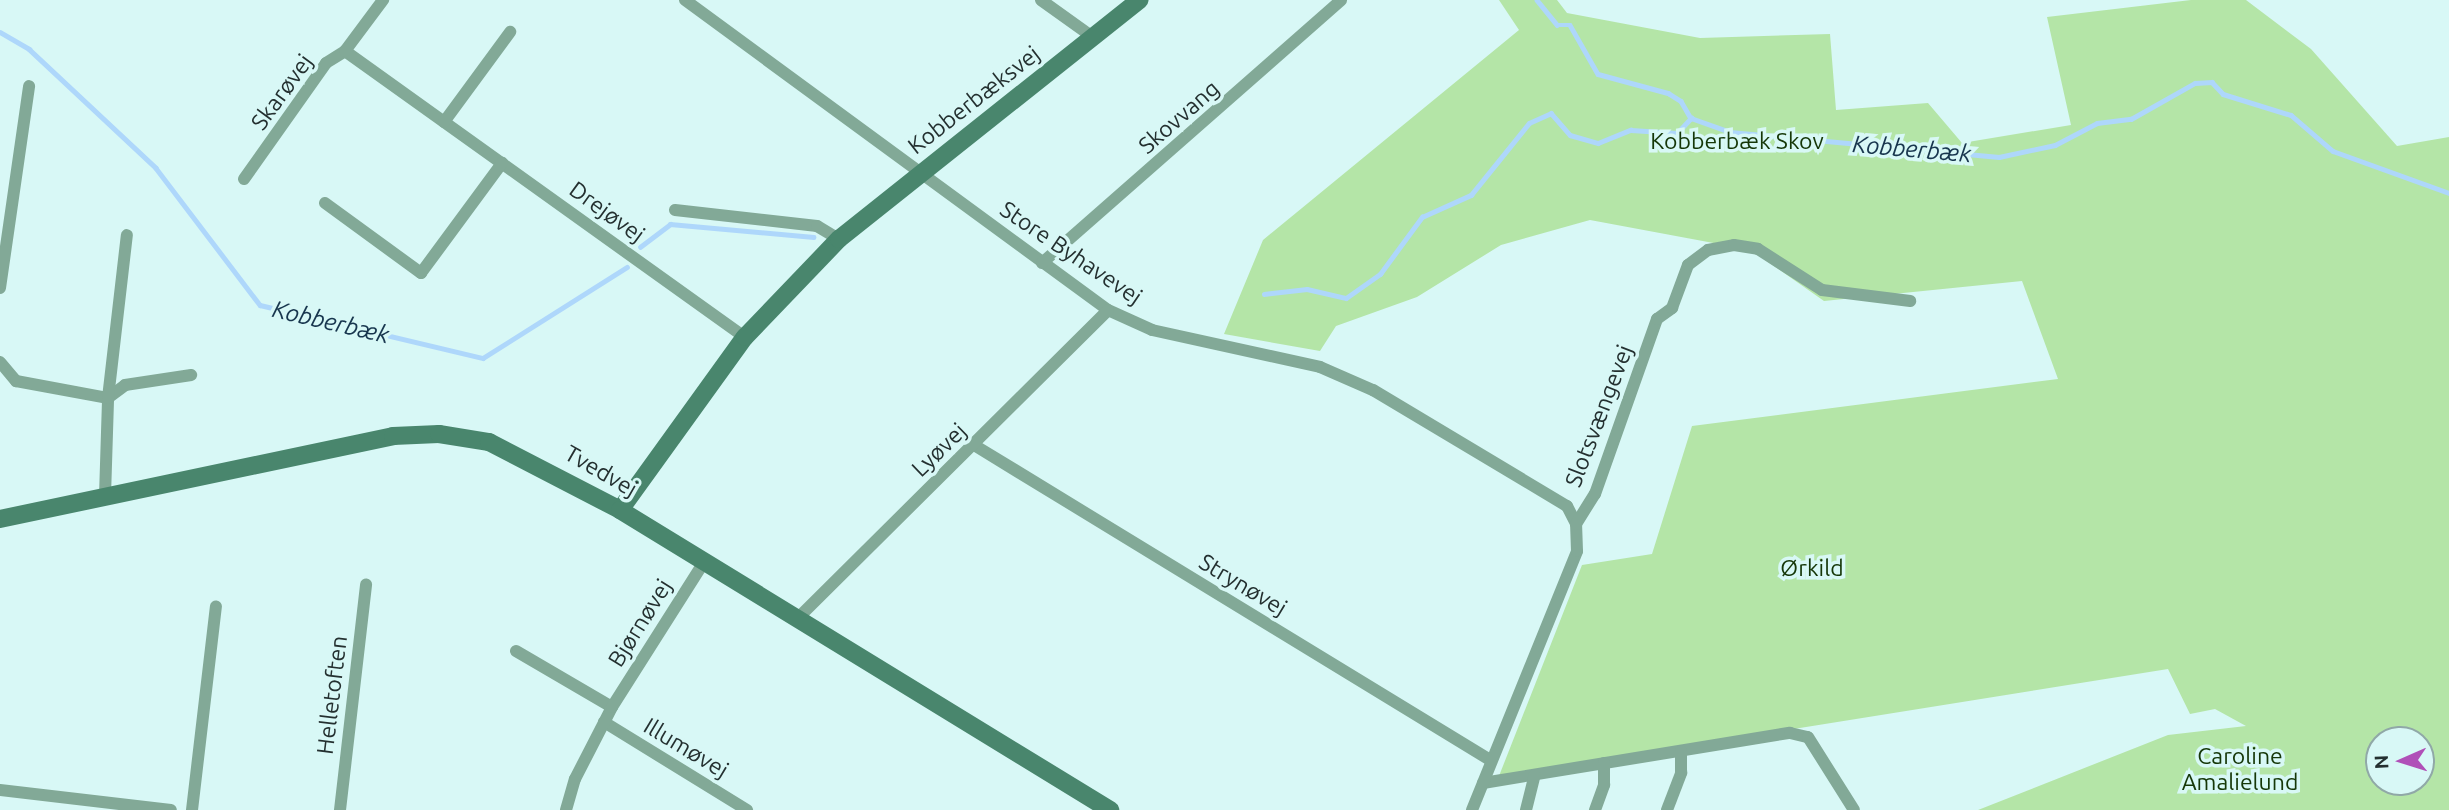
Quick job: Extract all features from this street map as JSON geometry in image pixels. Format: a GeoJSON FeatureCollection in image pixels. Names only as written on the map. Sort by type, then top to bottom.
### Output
{"type":"FeatureCollection","features":[{"type":"Feature","properties":{"kind":"street","name":"Skarøvej"},"geometry":{"type":"LineString","coordinates":[[244,179],[327,63],[345,51],[383,0]]}},
{"type":"Feature","properties":{"kind":"street","name":"Store Byhavevej"},"geometry":{"type":"LineString","coordinates":[[685,0],[1108,310],[1152,330],[1320,367],[1373,390],[1567,506],[1576,524]]}},
{"type":"Feature","properties":{"kind":"street"},"geometry":{"type":"LineString","coordinates":[[1041,0],[1094,38]]}},
{"type":"Feature","properties":{"kind":"street","name":"Kobberbæksvej"},"geometry":{"type":"LineString","coordinates":[[620,510],[745,337],[839,239],[1139,0]]}},
{"type":"Feature","properties":{"kind":"street","name":"Skovvang"},"geometry":{"type":"LineString","coordinates":[[1042,263],[1341,0]]}},
{"type":"Feature","properties":{"kind":"street"},"geometry":{"type":"LineString","coordinates":[[444,122],[510,33]]}},
{"type":"Feature","properties":{"kind":"street","name":"Drejøvej"},"geometry":{"type":"LineString","coordinates":[[345,51],[745,337]]}},
{"type":"Feature","properties":{"kind":"street"},"geometry":{"type":"LineString","coordinates":[[0,288],[29,86]]}},
{"type":"Feature","properties":{"kind":"street"},"geometry":{"type":"LineString","coordinates":[[326,203],[421,274],[502,163]]}},
{"type":"Feature","properties":{"kind":"street"},"geometry":{"type":"LineString","coordinates":[[674,211],[817,226],[839,239]]}},
{"type":"Feature","properties":{"kind":"street"},"geometry":{"type":"LineString","coordinates":[[105,496],[108,398],[127,235]]}},
{"type":"Feature","properties":{"kind":"street","name":"Slotsvængevej"},"geometry":{"type":"LineString","coordinates":[[1472,810],[1490,760],[1577,551],[1576,524],[1595,494],[1657,319],[1672,308],[1688,265],[1708,250],[1734,245],[1758,249],[1822,290],[1910,301]]}},
{"type":"Feature","properties":{"kind":"street","name":"Lyøvej"},"geometry":{"type":"LineString","coordinates":[[797,619],[1108,310]]}},
{"type":"Feature","properties":{"kind":"street"},"geometry":{"type":"LineString","coordinates":[[0,362],[25,384],[108,398],[125,385],[191,375]]}},
{"type":"Feature","properties":{"kind":"street","name":"Tvedvej"},"geometry":{"type":"LineString","coordinates":[[0,519],[393,436],[439,434],[489,442],[620,510],[1110,810]]}},
{"type":"Feature","properties":{"kind":"street","name":"Strynøvej"},"geometry":{"type":"LineString","coordinates":[[974,445],[1490,760]]}},
{"type":"Feature","properties":{"kind":"street","name":"Bjørnøvej"},"geometry":{"type":"LineString","coordinates":[[566,810],[612,707],[704,562]]}},
{"type":"Feature","properties":{"kind":"street","name":"Helletoften"},"geometry":{"type":"LineString","coordinates":[[340,810],[366,584]]}},
{"type":"Feature","properties":{"kind":"street"},"geometry":{"type":"LineString","coordinates":[[192,810],[216,606]]}},
{"type":"Feature","properties":{"kind":"street"},"geometry":{"type":"LineString","coordinates":[[516,651],[612,707]]}},
{"type":"Feature","properties":{"kind":"street","name":"Illumøvej"},"geometry":{"type":"LineString","coordinates":[[604,722],[747,810]]}},
{"type":"Feature","properties":{"kind":"street"},"geometry":{"type":"LineString","coordinates":[[1483,783],[1790,733],[1808,737],[1854,810]]}},
{"type":"Feature","properties":{"kind":"street"},"geometry":{"type":"LineString","coordinates":[[1667,810],[1681,773],[1681,751]]}},
{"type":"Feature","properties":{"kind":"street"},"geometry":{"type":"LineString","coordinates":[[1595,810],[1604,785],[1604,763]]}},
{"type":"Feature","properties":{"kind":"street"},"geometry":{"type":"LineString","coordinates":[[1526,810],[1535,775]]}},
{"type":"Feature","properties":{"kind":"street"},"geometry":{"type":"LineString","coordinates":[[0,790],[123,807],[170,810]]}},
{"type":"Feature","properties":{"kind":"green space"},"geometry":{"type":"Polygon","coordinates":[[[1499,0],[1557,0],[1567,13],[1700,38],[1830,34],[1836,110],[1928,103],[1962,143],[2071,125],[2047,17],[2191,0],[2246,0],[2311,49],[2397,146],[2449,137],[2449,810],[1978,810],[2168,735],[2246,726],[2215,709],[2190,714],[2168,669],[1499,776],[1582,565],[1652,554],[1692,426],[2058,379],[2022,281],[1824,301],[1751,250],[1590,220],[1501,245],[1417,297],[1336,326],[1320,351],[1224,334],[1263,240],[1519,30],[1499,0]]]}},
{"type":"Feature","properties":{"kind":"waterway"},"geometry":{"type":"LineString","coordinates":[[1537,0],[1557,25],[1570,25],[1598,74],[1668,93],[1681,101],[1691,118]]}},
{"type":"Feature","properties":{"kind":"waterway","name":"Kobberbæk"},"geometry":{"type":"LineString","coordinates":[[0,32],[29,49],[156,168],[260,305],[483,358],[627,267]]}},
{"type":"Feature","properties":{"kind":"waterway","name":"Kobberbæk"},"geometry":{"type":"LineString","coordinates":[[1691,118],[1730,132],[1999,157],[2055,145],[2097,123],[2131,119],[2195,83],[2212,82],[2223,94],[2291,115],[2333,151],[2449,193]]}},
{"type":"Feature","properties":{"kind":"waterway","name":"Kobberbæk"},"geometry":{"type":"LineString","coordinates":[[1264,294],[1307,289],[1346,298],[1380,274],[1422,217],[1471,195],[1529,123],[1551,113],[1570,135],[1598,143],[1631,130],[1677,133],[1691,118]]}},
{"type":"Feature","properties":{"kind":"waterway","name":"Kobberbæk"},"geometry":{"type":"LineString","coordinates":[[640,247],[670,224],[813,237]]}},
{"type":"Feature","properties":{"kind":"park label","name":"Kobberbæk Skov"},"geometry":{"type":"Point","coordinates":[1737,141]}},
{"type":"Feature","properties":{"kind":"park label","name":"Ørkild"},"geometry":{"type":"Point","coordinates":[1812,568]}},
{"type":"Feature","properties":{"kind":"park label","name":"Caroline Amalielund"},"geometry":{"type":"Point","coordinates":[2240,769]}}]}
